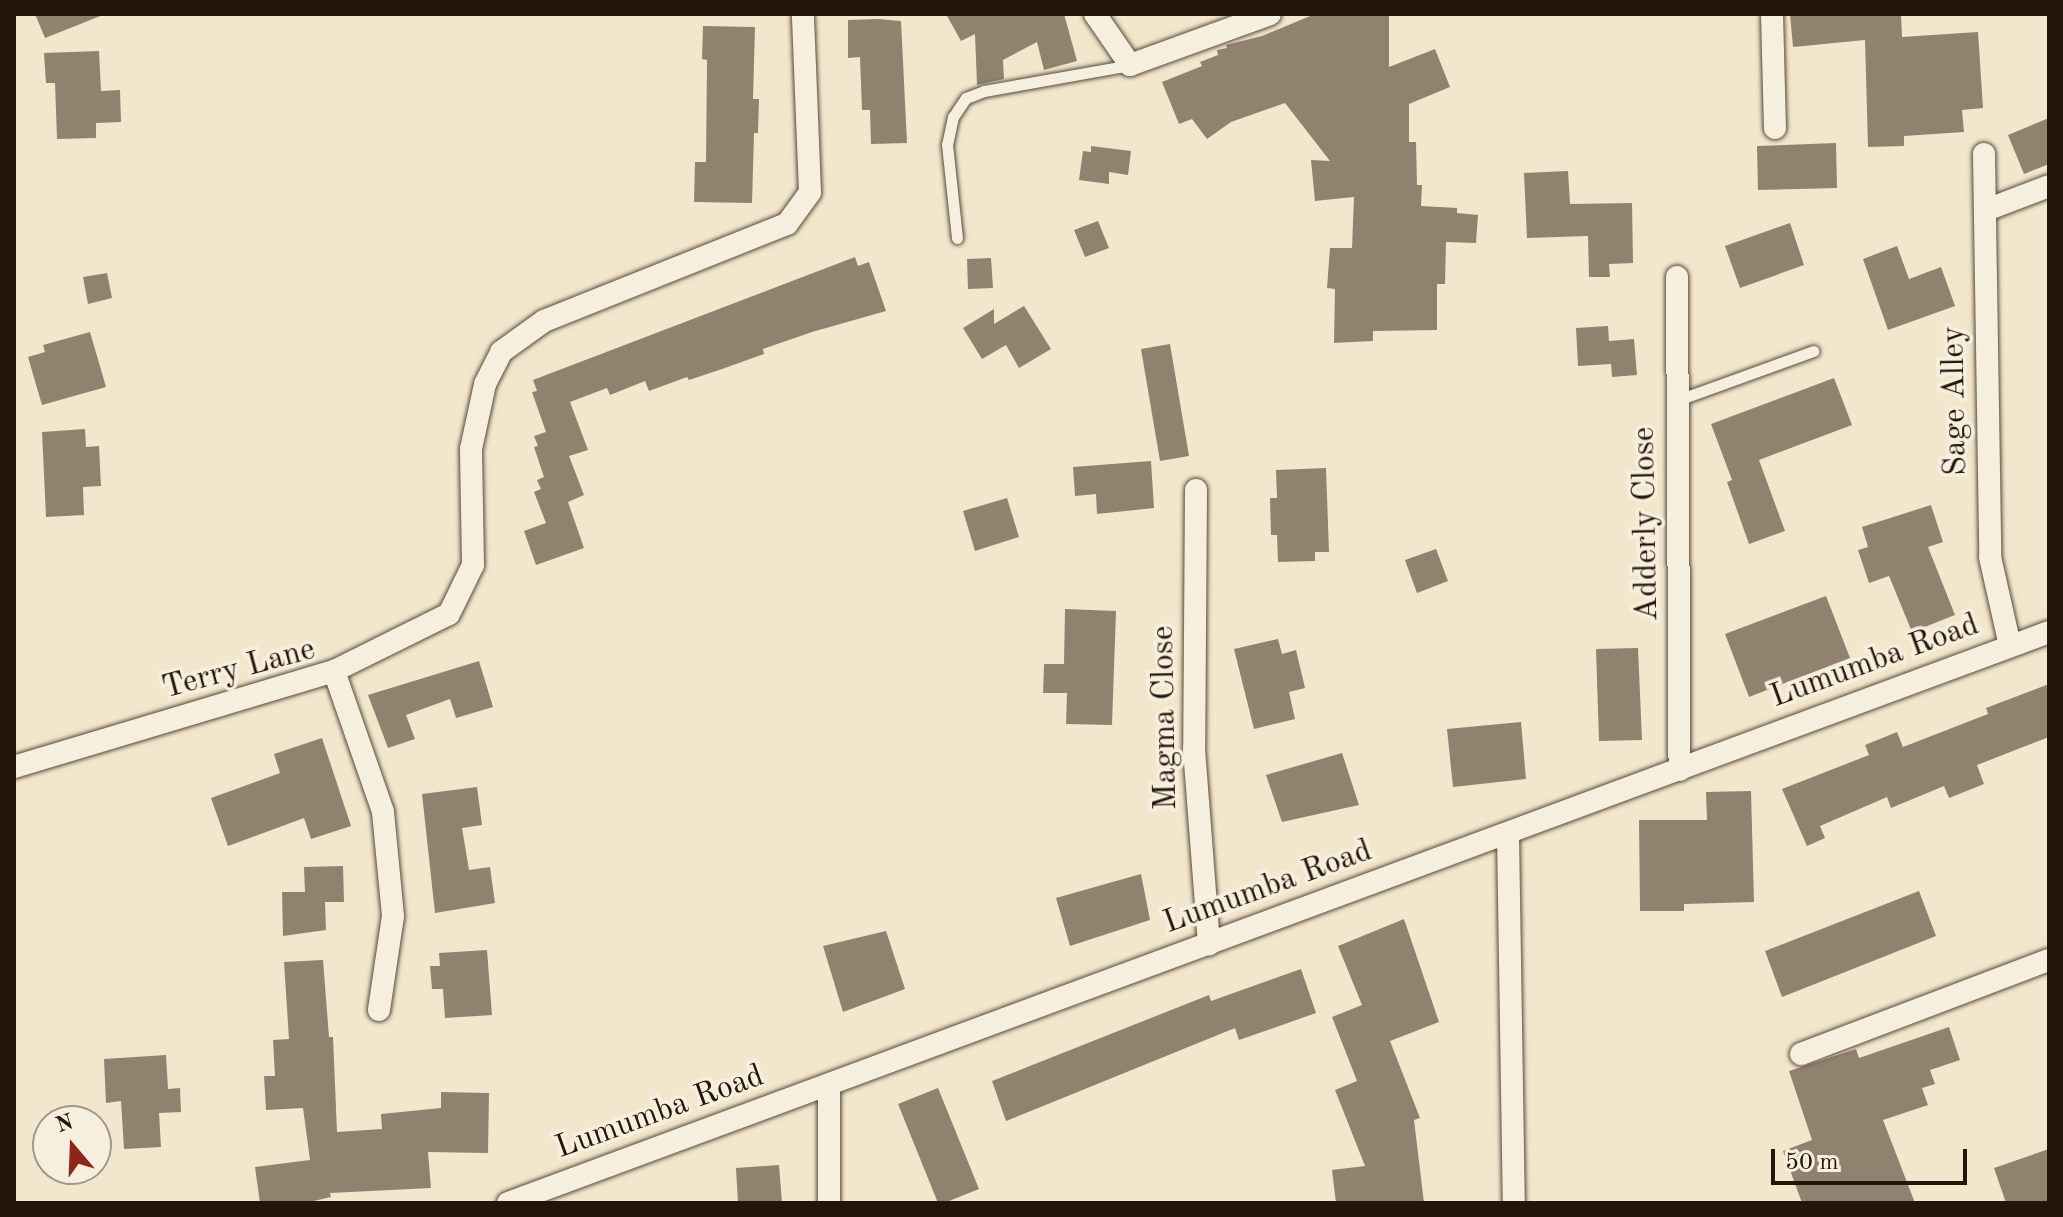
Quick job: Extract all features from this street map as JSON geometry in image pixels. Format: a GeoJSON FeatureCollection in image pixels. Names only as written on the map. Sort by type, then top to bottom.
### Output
{"type":"FeatureCollection","features":[{"type":"Feature","properties":{"kind":"street"},"geometry":{"type":"LineString","coordinates":[[334,671],[449,614],[473,565],[471,449],[485,384],[501,352],[544,321],[787,224],[810,192],[803,14]]}},
{"type":"Feature","properties":{"kind":"street"},"geometry":{"type":"LineString","coordinates":[[1095,14],[1130,65],[1270,14]]}},
{"type":"Feature","properties":{"kind":"street"},"geometry":{"type":"LineString","coordinates":[[1772,14],[1775,128]]}},
{"type":"Feature","properties":{"kind":"street","name":"Sage Alley"},"geometry":{"type":"LineString","coordinates":[[1984,154],[1990,557],[2010,646]]}},
{"type":"Feature","properties":{"kind":"street"},"geometry":{"type":"LineString","coordinates":[[1986,210],[2049,186]]}},
{"type":"Feature","properties":{"kind":"street","name":"Adderly Close"},"geometry":{"type":"LineString","coordinates":[[1677,277],[1680,770]]}},
{"type":"Feature","properties":{"kind":"street","name":"Magma Close"},"geometry":{"type":"LineString","coordinates":[[1196,490],[1194,749],[1209,944]]}},
{"type":"Feature","properties":{"kind":"street","name":"Lumumba Road"},"geometry":{"type":"LineString","coordinates":[[508,1203],[2049,632]]}},
{"type":"Feature","properties":{"kind":"street","name":"Terry Lane"},"geometry":{"type":"LineString","coordinates":[[14,767],[334,671],[383,812],[393,916],[379,1010]]}},
{"type":"Feature","properties":{"kind":"street"},"geometry":{"type":"LineString","coordinates":[[1508,834],[1514,1203]]}},
{"type":"Feature","properties":{"kind":"street"},"geometry":{"type":"LineString","coordinates":[[1801,1054],[2049,960]]}},
{"type":"Feature","properties":{"kind":"street"},"geometry":{"type":"LineString","coordinates":[[829,1085],[829,1203]]}},
{"type":"Feature","properties":{"kind":"lane"},"geometry":{"type":"LineString","coordinates":[[957,238],[947,145],[953,117],[966,98],[984,91],[1130,65]]}},
{"type":"Feature","properties":{"kind":"lane"},"geometry":{"type":"LineString","coordinates":[[1678,400],[1813,351]]}},
{"type":"Feature","properties":{"kind":"building"},"geometry":{"type":"Polygon","coordinates":[[[35,14],[102,14],[103,15],[45,38],[35,14]]]}},
{"type":"Feature","properties":{"kind":"building"},"geometry":{"type":"Polygon","coordinates":[[[946,14],[1064,14],[1077,61],[1044,70],[1037,42],[1003,60],[1004,79],[977,85],[975,34],[961,41],[946,14]]]}},
{"type":"Feature","properties":{"kind":"building"},"geometry":{"type":"Polygon","coordinates":[[[1315,14],[1389,14],[1389,67],[1435,49],[1450,87],[1409,104],[1409,142],[1416,142],[1417,185],[1422,185],[1421,206],[1457,208],[1457,213],[1478,215],[1476,243],[1446,242],[1445,284],[1437,284],[1437,330],[1373,331],[1373,341],[1334,343],[1335,289],[1327,288],[1330,248],[1352,248],[1354,197],[1315,201],[1311,160],[1330,161],[1285,103],[1231,122],[1207,139],[1192,119],[1179,124],[1162,82],[1202,66],[1200,62],[1218,55],[1217,50],[1227,48],[1226,45],[1262,36],[1315,14]]]}},
{"type":"Feature","properties":{"kind":"building"},"geometry":{"type":"Polygon","coordinates":[[[1790,14],[1901,14],[1902,37],[1978,32],[1983,108],[1962,110],[1964,132],[1904,136],[1904,146],[1868,147],[1865,40],[1793,47],[1790,14]]]}},
{"type":"Feature","properties":{"kind":"building"},"geometry":{"type":"Polygon","coordinates":[[[848,20],[901,21],[907,143],[871,144],[870,110],[862,110],[860,57],[848,58],[848,20]]]}},
{"type":"Feature","properties":{"kind":"building"},"geometry":{"type":"Polygon","coordinates":[[[703,26],[755,27],[753,99],[759,99],[758,133],[754,133],[752,203],[694,202],[695,162],[706,162],[707,60],[702,59],[703,26]]]}},
{"type":"Feature","properties":{"kind":"building"},"geometry":{"type":"Polygon","coordinates":[[[99,51],[101,91],[120,90],[121,122],[96,123],[96,138],[57,139],[55,83],[46,83],[44,53],[99,51]]]}},
{"type":"Feature","properties":{"kind":"building"},"geometry":{"type":"Polygon","coordinates":[[[2049,118],[2049,164],[2024,174],[2008,135],[2049,118]]]}},
{"type":"Feature","properties":{"kind":"building"},"geometry":{"type":"Polygon","coordinates":[[[1836,143],[1837,188],[1758,190],[1757,146],[1836,143]]]}},
{"type":"Feature","properties":{"kind":"building"},"geometry":{"type":"Polygon","coordinates":[[[1091,146],[1131,151],[1128,175],[1109,172],[1109,184],[1079,180],[1083,151],[1091,152],[1091,146]]]}},
{"type":"Feature","properties":{"kind":"building"},"geometry":{"type":"Polygon","coordinates":[[[1568,171],[1570,204],[1632,203],[1633,263],[1609,264],[1610,277],[1589,277],[1588,236],[1527,238],[1524,173],[1568,171]]]}},
{"type":"Feature","properties":{"kind":"building"},"geometry":{"type":"Polygon","coordinates":[[[1098,221],[1109,248],[1085,257],[1074,230],[1098,221]]]}},
{"type":"Feature","properties":{"kind":"building"},"geometry":{"type":"Polygon","coordinates":[[[1790,223],[1804,265],[1740,288],[1725,246],[1790,223]]]}},
{"type":"Feature","properties":{"kind":"building"},"geometry":{"type":"Polygon","coordinates":[[[1897,246],[1909,279],[1941,267],[1955,306],[1888,330],[1863,259],[1897,246]]]}},
{"type":"Feature","properties":{"kind":"building"},"geometry":{"type":"Polygon","coordinates":[[[855,257],[858,266],[869,262],[886,311],[763,349],[764,354],[689,380],[687,377],[649,391],[645,381],[610,395],[607,388],[570,402],[588,450],[569,456],[584,495],[568,502],[584,548],[536,565],[524,531],[546,523],[534,492],[541,489],[537,480],[544,477],[534,447],[538,446],[534,436],[546,432],[532,392],[537,391],[533,380],[855,257]]]}},
{"type":"Feature","properties":{"kind":"building"},"geometry":{"type":"Polygon","coordinates":[[[991,258],[993,288],[968,289],[967,259],[991,258]]]}},
{"type":"Feature","properties":{"kind":"building"},"geometry":{"type":"Polygon","coordinates":[[[107,273],[112,298],[88,304],[83,277],[107,273]]]}},
{"type":"Feature","properties":{"kind":"building"},"geometry":{"type":"Polygon","coordinates":[[[1024,306],[1051,349],[1019,368],[1006,345],[982,359],[963,328],[994,309],[994,324],[1024,306]]]}},
{"type":"Feature","properties":{"kind":"building"},"geometry":{"type":"Polygon","coordinates":[[[1608,326],[1609,341],[1634,339],[1637,375],[1612,377],[1611,364],[1578,366],[1576,328],[1608,326]]]}},
{"type":"Feature","properties":{"kind":"building"},"geometry":{"type":"Polygon","coordinates":[[[90,332],[106,387],[42,405],[28,357],[45,352],[43,345],[90,332]]]}},
{"type":"Feature","properties":{"kind":"building"},"geometry":{"type":"Polygon","coordinates":[[[1170,344],[1189,456],[1160,461],[1141,349],[1170,344]]]}},
{"type":"Feature","properties":{"kind":"building"},"geometry":{"type":"Polygon","coordinates":[[[1834,378],[1852,425],[1759,460],[1785,531],[1749,544],[1727,482],[1732,480],[1711,424],[1834,378]]]}},
{"type":"Feature","properties":{"kind":"building"},"geometry":{"type":"Polygon","coordinates":[[[85,429],[86,447],[99,446],[101,486],[83,487],[84,515],[46,517],[42,432],[85,429]]]}},
{"type":"Feature","properties":{"kind":"building"},"geometry":{"type":"Polygon","coordinates":[[[1151,461],[1154,508],[1097,514],[1096,494],[1075,496],[1073,467],[1151,461]]]}},
{"type":"Feature","properties":{"kind":"building"},"geometry":{"type":"Polygon","coordinates":[[[1326,468],[1329,552],[1315,552],[1315,561],[1278,562],[1277,535],[1271,535],[1270,498],[1277,498],[1276,470],[1326,468]]]}},
{"type":"Feature","properties":{"kind":"building"},"geometry":{"type":"Polygon","coordinates":[[[1007,498],[1019,537],[975,551],[963,511],[1007,498]]]}},
{"type":"Feature","properties":{"kind":"building"},"geometry":{"type":"Polygon","coordinates":[[[1931,505],[1943,542],[1928,547],[1955,615],[1912,632],[1889,576],[1869,583],[1858,550],[1868,547],[1862,527],[1931,505]]]}},
{"type":"Feature","properties":{"kind":"building"},"geometry":{"type":"Polygon","coordinates":[[[1436,549],[1448,581],[1417,593],[1405,560],[1436,549]]]}},
{"type":"Feature","properties":{"kind":"building"},"geometry":{"type":"Polygon","coordinates":[[[1826,596],[1850,658],[1749,697],[1725,634],[1826,596]]]}},
{"type":"Feature","properties":{"kind":"building"},"geometry":{"type":"Polygon","coordinates":[[[1065,609],[1116,611],[1112,725],[1066,724],[1067,693],[1043,693],[1044,664],[1064,664],[1065,609]]]}},
{"type":"Feature","properties":{"kind":"building"},"geometry":{"type":"Polygon","coordinates":[[[1278,639],[1282,654],[1296,650],[1305,688],[1289,692],[1295,719],[1254,729],[1234,649],[1278,639]]]}},
{"type":"Feature","properties":{"kind":"building"},"geometry":{"type":"Polygon","coordinates":[[[1638,648],[1642,740],[1599,741],[1596,649],[1638,648]]]}},
{"type":"Feature","properties":{"kind":"building"},"geometry":{"type":"Polygon","coordinates":[[[479,661],[493,707],[456,718],[450,699],[406,715],[415,739],[388,748],[368,695],[479,661]]]}},
{"type":"Feature","properties":{"kind":"building"},"geometry":{"type":"Polygon","coordinates":[[[2049,684],[2049,737],[1977,765],[1984,784],[1949,798],[1944,786],[1891,808],[1887,797],[1820,826],[1825,838],[1807,846],[1782,789],[1869,755],[1865,745],[1897,732],[1903,747],[1988,714],[1986,708],[2049,684]]]}},
{"type":"Feature","properties":{"kind":"building"},"geometry":{"type":"Polygon","coordinates":[[[1521,722],[1526,779],[1453,787],[1447,729],[1521,722]]]}},
{"type":"Feature","properties":{"kind":"building"},"geometry":{"type":"Polygon","coordinates":[[[322,738],[351,826],[311,839],[304,818],[228,846],[211,798],[280,773],[274,754],[322,738]]]}},
{"type":"Feature","properties":{"kind":"building"},"geometry":{"type":"Polygon","coordinates":[[[1342,753],[1359,805],[1282,822],[1266,775],[1342,753]]]}},
{"type":"Feature","properties":{"kind":"building"},"geometry":{"type":"Polygon","coordinates":[[[477,787],[482,825],[462,828],[469,870],[490,867],[495,903],[435,913],[422,794],[477,787]]]}},
{"type":"Feature","properties":{"kind":"building"},"geometry":{"type":"Polygon","coordinates":[[[1751,791],[1754,902],[1684,904],[1684,911],[1640,911],[1639,820],[1707,820],[1706,792],[1751,791]]]}},
{"type":"Feature","properties":{"kind":"building"},"geometry":{"type":"Polygon","coordinates":[[[343,866],[344,902],[325,902],[326,930],[283,936],[282,892],[305,892],[304,867],[343,866]]]}},
{"type":"Feature","properties":{"kind":"building"},"geometry":{"type":"Polygon","coordinates":[[[1141,874],[1150,920],[1070,946],[1056,898],[1141,874]]]}},
{"type":"Feature","properties":{"kind":"building"},"geometry":{"type":"Polygon","coordinates":[[[1919,891],[1936,936],[1782,997],[1765,951],[1919,891]]]}},
{"type":"Feature","properties":{"kind":"building"},"geometry":{"type":"Polygon","coordinates":[[[1404,919],[1439,1022],[1390,1041],[1420,1118],[1414,1120],[1424,1203],[1336,1203],[1332,1170],[1365,1166],[1335,1090],[1357,1081],[1332,1017],[1362,1005],[1338,946],[1404,919]]]}},
{"type":"Feature","properties":{"kind":"building"},"geometry":{"type":"Polygon","coordinates":[[[886,931],[905,989],[843,1012],[823,946],[886,931]]]}},
{"type":"Feature","properties":{"kind":"building"},"geometry":{"type":"Polygon","coordinates":[[[487,950],[492,1015],[445,1018],[443,989],[432,989],[430,966],[440,966],[439,953],[487,950]]]}},
{"type":"Feature","properties":{"kind":"building"},"geometry":{"type":"Polygon","coordinates":[[[323,960],[329,1037],[333,1037],[337,1132],[382,1129],[381,1114],[441,1108],[441,1092],[489,1093],[488,1153],[428,1152],[431,1188],[330,1193],[331,1197],[305,1203],[260,1203],[255,1167],[310,1160],[303,1108],[266,1110],[264,1076],[275,1076],[273,1040],[289,1039],[284,962],[323,960]]]}},
{"type":"Feature","properties":{"kind":"building"},"geometry":{"type":"Polygon","coordinates":[[[1301,969],[1316,1013],[1239,1040],[1235,1028],[1006,1121],[992,1081],[1209,995],[1211,1001],[1301,969]]]}},
{"type":"Feature","properties":{"kind":"building"},"geometry":{"type":"Polygon","coordinates":[[[1949,1027],[1960,1060],[1930,1070],[1935,1084],[1922,1088],[1928,1105],[1883,1120],[1915,1203],[1802,1203],[1783,1151],[1812,1140],[1789,1071],[1856,1049],[1859,1058],[1949,1027]]]}},
{"type":"Feature","properties":{"kind":"building"},"geometry":{"type":"Polygon","coordinates":[[[166,1055],[168,1089],[180,1088],[181,1112],[159,1113],[161,1147],[124,1149],[121,1101],[106,1103],[104,1059],[166,1055]]]}},
{"type":"Feature","properties":{"kind":"building"},"geometry":{"type":"Polygon","coordinates":[[[938,1088],[979,1189],[944,1203],[938,1203],[898,1104],[938,1088]]]}},
{"type":"Feature","properties":{"kind":"building"},"geometry":{"type":"Polygon","coordinates":[[[2049,1149],[2049,1203],[2006,1203],[1994,1168],[2049,1149]]]}},
{"type":"Feature","properties":{"kind":"building"},"geometry":{"type":"Polygon","coordinates":[[[779,1165],[782,1203],[738,1203],[736,1168],[779,1165]]]}}]}
